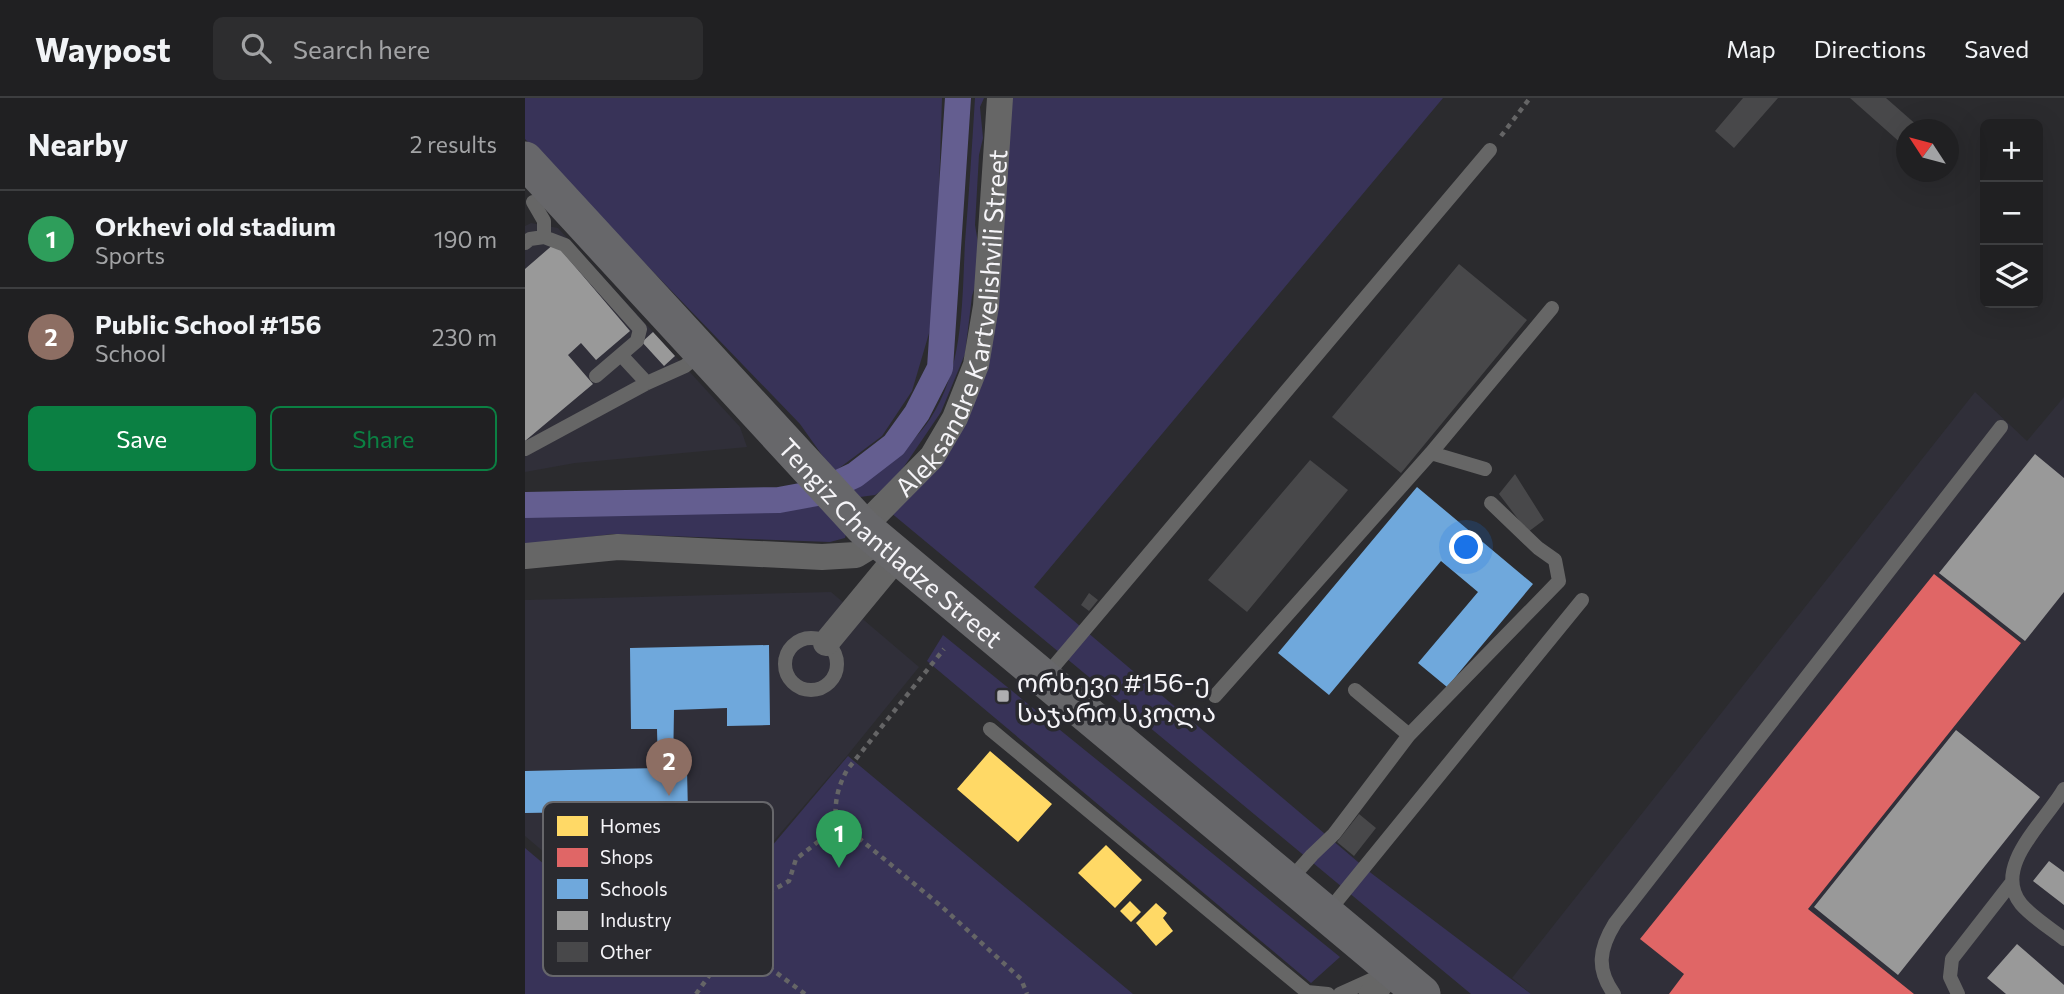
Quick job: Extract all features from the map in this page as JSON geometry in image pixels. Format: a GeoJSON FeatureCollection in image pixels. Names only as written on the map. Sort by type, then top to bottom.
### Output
{"type":"FeatureCollection","features":[{"type":"Feature","properties":{"kind":"street","name":"Aleksandre Kartvelishvili Street"},"geometry":{"type":"LineString","coordinates":[[871,534],[932,457],[955,418],[976,365],[986,306],[1000,98]]}},
{"type":"Feature","properties":{"kind":"street","name":"Tengiz Chantladze Street"},"geometry":{"type":"LineString","coordinates":[[525,160],[537,199],[703,351],[871,534],[1327,914],[1383,982],[1422,994]]}},
{"type":"Feature","properties":{"kind":"street"},"geometry":{"type":"LineString","coordinates":[[525,556],[618,547],[823,557],[856,555],[871,534]]}},
{"type":"Feature","properties":{"kind":"street"},"geometry":{"type":"LineString","coordinates":[[827,643],[871,534]]}},
{"type":"Feature","properties":{"kind":"lane"},"geometry":{"type":"LineString","coordinates":[[1043,679],[1490,150]]}},
{"type":"Feature","properties":{"kind":"lane"},"geometry":{"type":"LineString","coordinates":[[537,199],[544,221],[544,237]]}},
{"type":"Feature","properties":{"kind":"lane"},"geometry":{"type":"LineString","coordinates":[[525,243],[530,239],[544,237],[565,246],[640,330],[637,341],[596,376]]}},
{"type":"Feature","properties":{"kind":"lane"},"geometry":{"type":"LineString","coordinates":[[1215,696],[1431,453],[1552,308]]}},
{"type":"Feature","properties":{"kind":"lane"},"geometry":{"type":"LineString","coordinates":[[525,449],[647,383],[685,366],[703,351]]}},
{"type":"Feature","properties":{"kind":"lane"},"geometry":{"type":"LineString","coordinates":[[621,355],[647,383]]}},
{"type":"Feature","properties":{"kind":"lane"},"geometry":{"type":"LineString","coordinates":[[1614,994],[1605,981],[1601,961],[1606,939],[1615,923],[2001,427]]}},
{"type":"Feature","properties":{"kind":"lane"},"geometry":{"type":"LineString","coordinates":[[1431,453],[1485,469]]}},
{"type":"Feature","properties":{"kind":"lane"},"geometry":{"type":"LineString","coordinates":[[1289,883],[1334,834],[1409,735],[1559,581],[1555,560],[1538,548],[1491,503]]}},
{"type":"Feature","properties":{"kind":"lane"},"geometry":{"type":"LineString","coordinates":[[1327,914],[1582,600]]}},
{"type":"Feature","properties":{"kind":"lane"},"geometry":{"type":"LineString","coordinates":[[1355,690],[1409,735]]}},
{"type":"Feature","properties":{"kind":"lane"},"geometry":{"type":"LineString","coordinates":[[990,729],[1307,992],[1328,994]]}},
{"type":"Feature","properties":{"kind":"lane"},"geometry":{"type":"LineString","coordinates":[[2064,789],[2057,803],[2017,856],[2011,877],[2014,894],[2023,906],[2064,939]]}},
{"type":"Feature","properties":{"kind":"lane"},"geometry":{"type":"LineString","coordinates":[[1958,994],[1949,977],[1952,959],[2012,882]]}},
{"type":"Feature","properties":{"kind":"lane"},"geometry":{"type":"LineString","coordinates":[[1340,994],[1383,982]]}},
{"type":"Feature","properties":{"kind":"path"},"geometry":{"type":"LineString","coordinates":[[1490,150],[1530,98]]}},
{"type":"Feature","properties":{"kind":"path"},"geometry":{"type":"LineString","coordinates":[[836,834],[835,804],[838,787],[847,771],[944,649]]}},
{"type":"Feature","properties":{"kind":"path"},"geometry":{"type":"LineString","coordinates":[[773,890],[789,881],[796,859],[824,837],[849,830],[941,906],[1021,979],[1027,994]]}},
{"type":"Feature","properties":{"kind":"path"},"geometry":{"type":"LineString","coordinates":[[773,970],[805,994]]}},
{"type":"Feature","properties":{"kind":"path"},"geometry":{"type":"LineString","coordinates":[[696,994],[709,976]]}},
{"type":"Feature","properties":{"kind":"shaded area"},"geometry":{"type":"Polygon","coordinates":[[[525,98],[942,98],[935,313],[912,391],[882,436],[834,472],[800,424],[525,139],[525,98]]]}},
{"type":"Feature","properties":{"kind":"shaded area"},"geometry":{"type":"Polygon","coordinates":[[[975,98],[984,98],[980,107],[983,138],[979,155],[975,225],[979,249],[977,280],[972,296],[965,354],[941,412],[903,468],[884,489],[875,495],[860,497],[851,489],[894,457],[922,430],[941,399],[949,378],[962,310],[975,98]]]}},
{"type":"Feature","properties":{"kind":"shaded area"},"geometry":{"type":"Polygon","coordinates":[[[1011,98],[1443,98],[1034,587],[1371,873],[1531,994],[1471,994],[890,512],[959,435],[1011,98]]]}},
{"type":"Feature","properties":{"kind":"shaded area"},"geometry":{"type":"Polygon","coordinates":[[[531,223],[558,228],[740,427],[747,447],[575,463],[525,472],[525,226],[531,223]]]}},
{"type":"Feature","properties":{"kind":"shaded area"},"geometry":{"type":"Polygon","coordinates":[[[1975,392],[2027,441],[2064,397],[2064,994],[1531,994],[1512,978],[1975,392]]]}},
{"type":"Feature","properties":{"kind":"shaded area"},"geometry":{"type":"Polygon","coordinates":[[[822,505],[848,527],[845,538],[830,542],[613,534],[525,545],[525,516],[776,512],[822,505]]]}},
{"type":"Feature","properties":{"kind":"shaded area"},"geometry":{"type":"Polygon","coordinates":[[[831,592],[919,667],[773,842],[773,802],[543,802],[543,851],[525,836],[525,600],[831,592]]]}},
{"type":"Feature","properties":{"kind":"shaded area"},"geometry":{"type":"Polygon","coordinates":[[[943,635],[1340,957],[1311,983],[927,661],[943,635]]]}},
{"type":"Feature","properties":{"kind":"shaded area"},"geometry":{"type":"Polygon","coordinates":[[[848,756],[1133,994],[525,994],[525,848],[543,863],[543,976],[773,976],[773,845],[848,756]]]}},
{"type":"Feature","properties":{"kind":"building: Homes"},"geometry":{"type":"Polygon","coordinates":[[[990,751],[1052,804],[1018,842],[957,789],[990,751]]]}},
{"type":"Feature","properties":{"kind":"building: Homes"},"geometry":{"type":"Polygon","coordinates":[[[1106,845],[1142,880],[1115,908],[1078,873],[1106,845]]]}},
{"type":"Feature","properties":{"kind":"building: Homes"},"geometry":{"type":"Polygon","coordinates":[[[1130,901],[1141,912],[1131,922],[1120,911],[1130,901]]]}},
{"type":"Feature","properties":{"kind":"building: Homes"},"geometry":{"type":"Polygon","coordinates":[[[1156,903],[1167,913],[1163,918],[1173,931],[1156,946],[1136,923],[1156,903]]]}},
{"type":"Feature","properties":{"kind":"building: Shops"},"geometry":{"type":"Polygon","coordinates":[[[1934,574],[2021,643],[1808,909],[1914,994],[1669,994],[1684,974],[1640,939],[1934,574]]]}},
{"type":"Feature","properties":{"kind":"building: Schools"},"geometry":{"type":"Polygon","coordinates":[[[1417,487],[1533,584],[1447,687],[1418,663],[1478,592],[1441,561],[1329,695],[1278,653],[1417,487]]]}},
{"type":"Feature","properties":{"kind":"building: Schools"},"geometry":{"type":"Polygon","coordinates":[[[769,645],[770,725],[727,726],[727,708],[674,710],[673,769],[687,769],[688,802],[543,802],[543,813],[525,813],[525,771],[658,768],[657,729],[631,729],[630,648],[769,645]]]}},
{"type":"Feature","properties":{"kind":"building: Industry"},"geometry":{"type":"Polygon","coordinates":[[[555,243],[630,331],[596,360],[581,343],[568,355],[593,384],[525,441],[525,269],[555,243]]]}},
{"type":"Feature","properties":{"kind":"building: Industry"},"geometry":{"type":"Polygon","coordinates":[[[653,332],[675,356],[664,366],[642,342],[653,332]]]}},
{"type":"Feature","properties":{"kind":"building: Industry"},"geometry":{"type":"Polygon","coordinates":[[[2035,454],[2064,478],[2064,592],[2025,641],[1939,573],[2035,454]]]}},
{"type":"Feature","properties":{"kind":"building: Industry"},"geometry":{"type":"Polygon","coordinates":[[[1956,730],[2040,797],[1898,975],[1814,907],[1956,730]]]}},
{"type":"Feature","properties":{"kind":"building: Industry"},"geometry":{"type":"Polygon","coordinates":[[[2049,861],[2064,872],[2064,905],[2033,881],[2049,861]]]}},
{"type":"Feature","properties":{"kind":"building: Industry"},"geometry":{"type":"Polygon","coordinates":[[[2017,944],[2064,985],[2064,994],[2006,994],[1987,978],[2017,944]]]}},
{"type":"Feature","properties":{"kind":"building: Other"},"geometry":{"type":"Polygon","coordinates":[[[1743,98],[1778,98],[1734,148],[1715,131],[1743,98]]]}},
{"type":"Feature","properties":{"kind":"building: Other"},"geometry":{"type":"Polygon","coordinates":[[[1850,98],[1886,98],[1910,119],[1896,119],[1896,139],[1850,98]]]}},
{"type":"Feature","properties":{"kind":"building: Other"},"geometry":{"type":"Polygon","coordinates":[[[1459,264],[1527,320],[1401,473],[1332,417],[1459,264]]]}},
{"type":"Feature","properties":{"kind":"building: Other"},"geometry":{"type":"Polygon","coordinates":[[[1310,460],[1348,490],[1247,612],[1208,580],[1310,460]]]}},
{"type":"Feature","properties":{"kind":"building: Other"},"geometry":{"type":"Polygon","coordinates":[[[1515,474],[1544,520],[1528,532],[1499,494],[1515,474]]]}},
{"type":"Feature","properties":{"kind":"building: Other"},"geometry":{"type":"Polygon","coordinates":[[[1089,593],[1098,600],[1089,611],[1081,605],[1089,593]]]}},
{"type":"Feature","properties":{"kind":"building: Other"},"geometry":{"type":"Polygon","coordinates":[[[1359,814],[1376,828],[1354,856],[1337,842],[1359,814]]]}},
{"type":"Feature","properties":{"kind":"waterway"},"geometry":{"type":"LineString","coordinates":[[525,505],[779,500],[817,493],[855,475],[894,445],[917,413],[940,368],[958,98]]}},
{"type":"Feature","properties":{"kind":"place","name":"ორხევი #156-ე საჯარო სკოლა"},"geometry":{"type":"Point","coordinates":[1003,696]}},
{"type":"Feature","properties":{"kind":"place","name":"Public School #156"},"geometry":{"type":"Point","coordinates":[669,796]}},
{"type":"Feature","properties":{"kind":"place","name":"Orkhevi old stadium"},"geometry":{"type":"Point","coordinates":[839,868]}}]}
